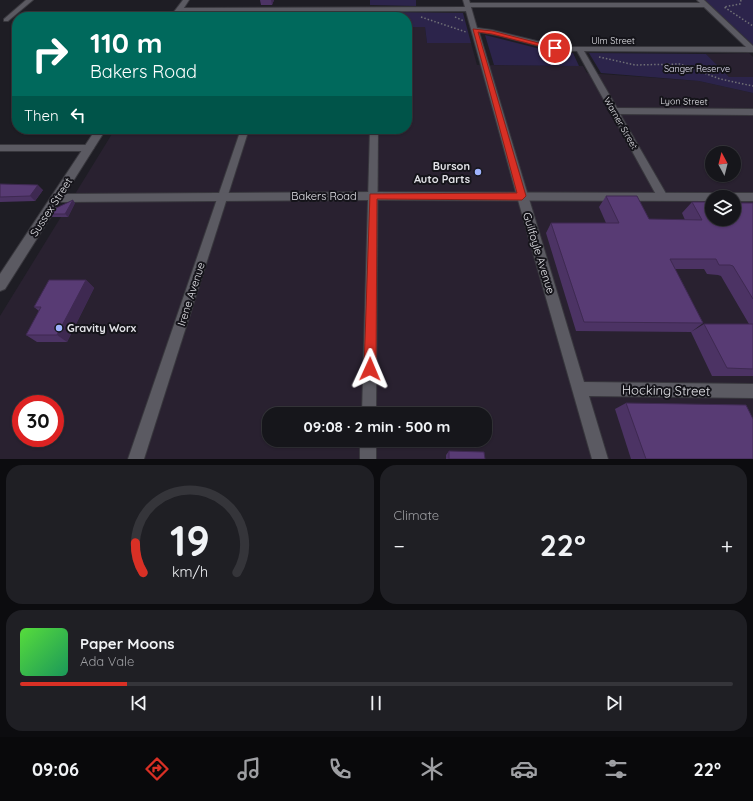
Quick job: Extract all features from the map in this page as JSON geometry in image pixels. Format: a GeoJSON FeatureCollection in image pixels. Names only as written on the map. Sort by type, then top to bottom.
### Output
{"type":"FeatureCollection","features":[{"type":"Feature","properties":{"kind":"street"},"geometry":{"type":"LineString","coordinates":[[14,12],[30,0]]}},
{"type":"Feature","properties":{"kind":"street"},"geometry":{"type":"LineString","coordinates":[[179,10],[186,0]]}},
{"type":"Feature","properties":{"kind":"street"},"geometry":{"type":"LineString","coordinates":[[283,12],[288,0]]}},
{"type":"Feature","properties":{"kind":"street"},"geometry":{"type":"LineString","coordinates":[[700,0],[753,50]]}},
{"type":"Feature","properties":{"kind":"street"},"geometry":{"type":"LineString","coordinates":[[179,10],[377,9],[468,4],[705,5]]}},
{"type":"Feature","properties":{"kind":"street","name":"Guilfoyle Avenue"},"geometry":{"type":"LineString","coordinates":[[468,4],[522,196],[600,459]]}},
{"type":"Feature","properties":{"kind":"street"},"geometry":{"type":"LineString","coordinates":[[2,21],[12,14]]}},
{"type":"Feature","properties":{"kind":"street"},"geometry":{"type":"LineString","coordinates":[[2,21],[12,20]]}},
{"type":"Feature","properties":{"kind":"street","name":"Ulm Street"},"geometry":{"type":"LineString","coordinates":[[475,30],[492,32],[555,48],[753,50]]}},
{"type":"Feature","properties":{"kind":"street","name":"Warner Street"},"geometry":{"type":"LineString","coordinates":[[579,49],[663,197]]}},
{"type":"Feature","properties":{"kind":"street","name":"Lyon Street"},"geometry":{"type":"LineString","coordinates":[[614,111],[753,112]]}},
{"type":"Feature","properties":{"kind":"street","name":"Sussex Street"},"geometry":{"type":"LineString","coordinates":[[0,285],[98,134]]}},
{"type":"Feature","properties":{"kind":"street","name":"Irene Avenue"},"geometry":{"type":"LineString","coordinates":[[136,459],[243,134]]}},
{"type":"Feature","properties":{"kind":"street"},"geometry":{"type":"LineString","coordinates":[[369,407],[374,134]]}},
{"type":"Feature","properties":{"kind":"street"},"geometry":{"type":"LineString","coordinates":[[0,148],[89,148]]}},
{"type":"Feature","properties":{"kind":"street","name":"Bakers Road"},"geometry":{"type":"LineString","coordinates":[[56,198],[373,196],[705,197]]}},
{"type":"Feature","properties":{"kind":"street"},"geometry":{"type":"LineString","coordinates":[[741,197],[753,198]]}},
{"type":"Feature","properties":{"kind":"street","name":"Hocking Street"},"geometry":{"type":"LineString","coordinates":[[580,388],[753,391]]}},
{"type":"Feature","properties":{"kind":"street"},"geometry":{"type":"LineString","coordinates":[[368,447],[368,459]]}},
{"type":"Feature","properties":{"kind":"path"},"geometry":{"type":"LineString","coordinates":[[741,0],[740,4],[724,7],[753,26]]}},
{"type":"Feature","properties":{"kind":"shaded area"},"geometry":{"type":"Polygon","coordinates":[[[412,27],[425,27],[427,43],[471,43],[477,65],[583,66],[587,73],[699,81],[753,93],[753,459],[0,459],[0,316],[112,134],[412,134],[412,27]]]}},
{"type":"Feature","properties":{"kind":"shaded area"},"geometry":{"type":"Polygon","coordinates":[[[749,53],[753,57],[753,77],[729,77],[706,54],[749,53]]]}},
{"type":"Feature","properties":{"kind":"green space"},"geometry":{"type":"Polygon","coordinates":[[[370,0],[416,0],[416,6],[370,5],[370,0]]]}},
{"type":"Feature","properties":{"kind":"green space"},"geometry":{"type":"Polygon","coordinates":[[[704,0],[753,0],[753,45],[704,0]]]}},
{"type":"Feature","properties":{"kind":"green space"},"geometry":{"type":"Polygon","coordinates":[[[412,12],[463,13],[471,43],[427,43],[425,27],[412,27],[412,12]]]}},
{"type":"Feature","properties":{"kind":"green space"},"geometry":{"type":"Polygon","coordinates":[[[485,35],[556,53],[573,53],[579,66],[494,65],[485,35]]]}},
{"type":"Feature","properties":{"kind":"green space","name":"Sanger Reserve"},"geometry":{"type":"Polygon","coordinates":[[[589,53],[706,54],[729,77],[753,77],[753,93],[699,81],[601,73],[589,53]]]}},
{"type":"Feature","properties":{"kind":"building"},"geometry":{"type":"Polygon","coordinates":[[[0,184],[38,185],[30,196],[0,197],[0,184]]]}},
{"type":"Feature","properties":{"kind":"building"},"geometry":{"type":"Polygon","coordinates":[[[606,196],[637,196],[649,219],[702,220],[692,202],[705,202],[705,226],[741,226],[741,203],[753,203],[753,299],[733,266],[719,265],[716,259],[670,259],[703,323],[584,322],[551,223],[619,223],[606,196]]]}},
{"type":"Feature","properties":{"kind":"building"},"geometry":{"type":"Polygon","coordinates":[[[73,200],[65,214],[49,214],[52,210],[73,200]]]}},
{"type":"Feature","properties":{"kind":"building"},"geometry":{"type":"Polygon","coordinates":[[[49,280],[86,280],[57,335],[26,335],[41,307],[34,307],[49,280]]]}},
{"type":"Feature","properties":{"kind":"building"},"geometry":{"type":"Polygon","coordinates":[[[704,324],[753,324],[753,369],[727,368],[704,324]]]}},
{"type":"Feature","properties":{"kind":"building"},"geometry":{"type":"Polygon","coordinates":[[[626,403],[746,405],[753,419],[753,459],[646,459],[626,403]]]}},
{"type":"Feature","properties":{"kind":"building"},"geometry":{"type":"Polygon","coordinates":[[[449,451],[484,452],[485,459],[449,459],[449,451]]]}},
{"type":"Feature","properties":{"kind":"place","name":"Burson Auto Parts"},"geometry":{"type":"Point","coordinates":[478,172]}},
{"type":"Feature","properties":{"kind":"place","name":"Gravity Worx"},"geometry":{"type":"Point","coordinates":[59,328]}},
{"type":"Feature","properties":{"kind":"route"},"geometry":{"type":"LineString","coordinates":[[370,369],[373,196],[522,196],[475,30],[492,32],[555,48]]}}]}
